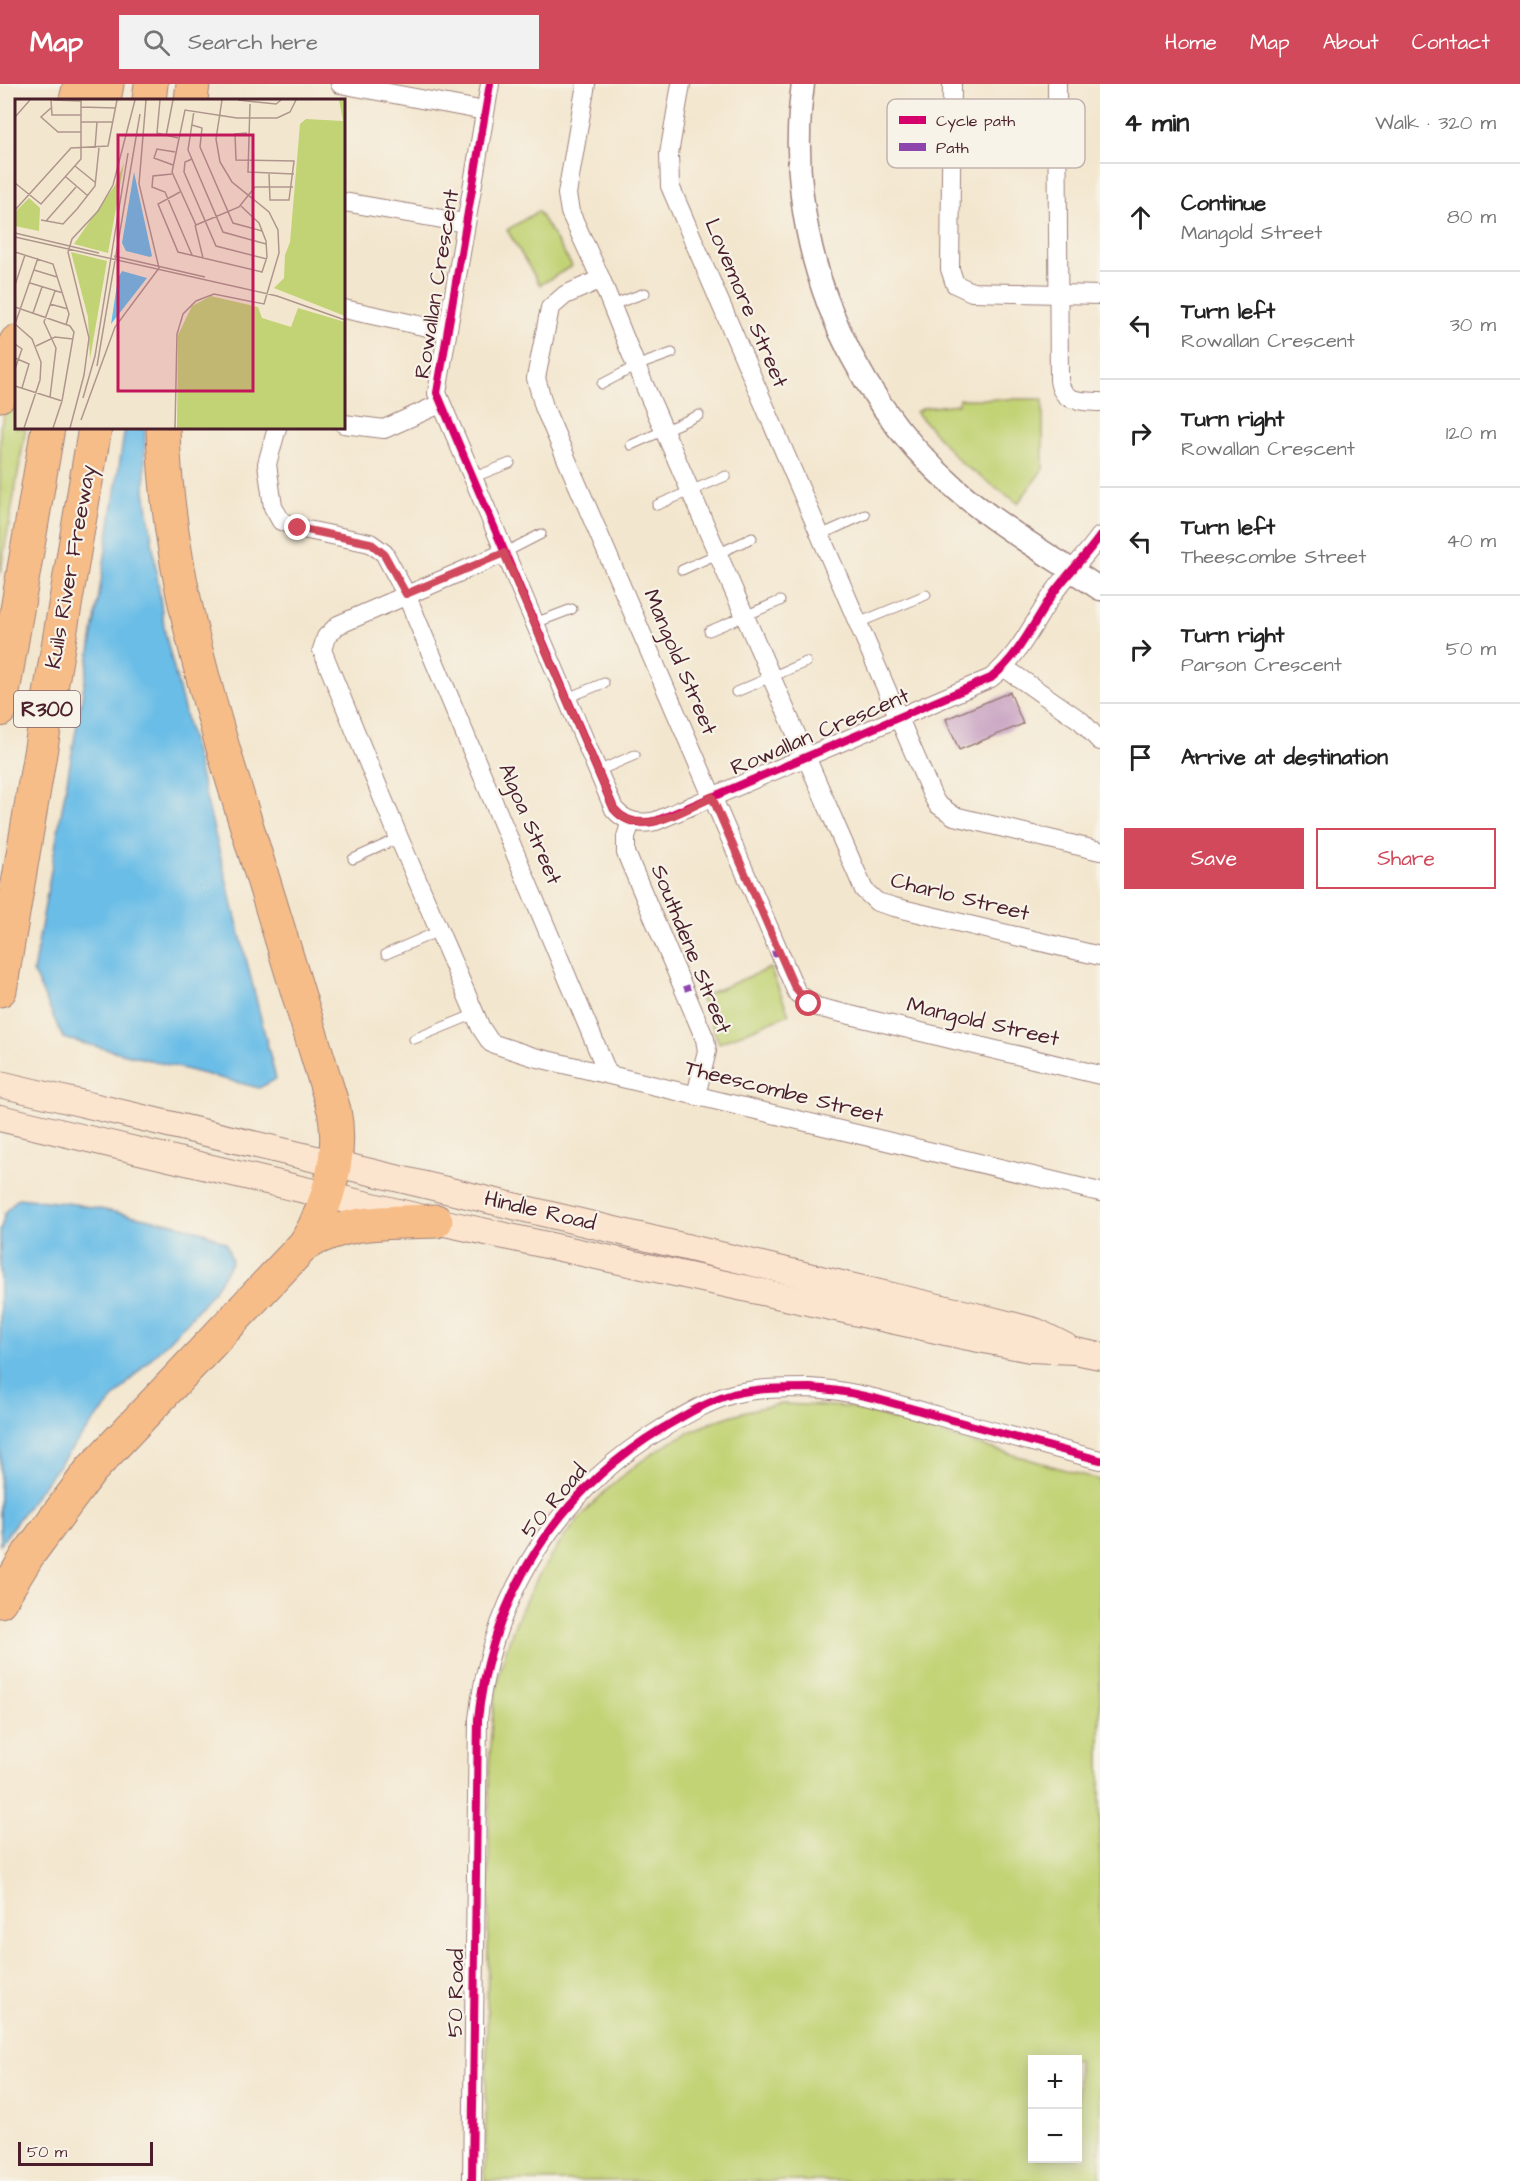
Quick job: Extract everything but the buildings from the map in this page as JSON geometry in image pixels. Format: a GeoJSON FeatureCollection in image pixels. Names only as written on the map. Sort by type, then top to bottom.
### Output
{"type":"FeatureCollection","features":[{"type":"Feature","properties":{"kind":"highway"},"geometry":{"type":"LineString","coordinates":[[76,99],[80,84]]}},
{"type":"Feature","properties":{"kind":"highway"},"geometry":{"type":"LineString","coordinates":[[104,99],[107,84]]}},
{"type":"Feature","properties":{"kind":"highway"},"geometry":{"type":"LineString","coordinates":[[149,99],[151,84]]}},
{"type":"Feature","properties":{"kind":"highway"},"geometry":{"type":"LineString","coordinates":[[191,99],[193,84]]}},
{"type":"Feature","properties":{"kind":"highway"},"geometry":{"type":"LineString","coordinates":[[0,395],[15,345]]}},
{"type":"Feature","properties":{"kind":"highway","name":"Kuils River Freeway"},"geometry":{"type":"LineString","coordinates":[[0,710],[48,429]]}},
{"type":"Feature","properties":{"kind":"highway","name":"Kuils River Freeway"},"geometry":{"type":"LineString","coordinates":[[0,990],[95,429]]}},
{"type":"Feature","properties":{"kind":"highway"},"geometry":{"type":"LineString","coordinates":[[0,1601],[28,1555],[91,1470],[305,1244],[318,1223],[327,1194],[338,1134],[334,1110],[194,646],[166,488],[163,429]]}},
{"type":"Feature","properties":{"kind":"highway"},"geometry":{"type":"LineString","coordinates":[[305,1244],[329,1232],[364,1223],[436,1221]]}},
{"type":"Feature","properties":{"kind":"main road","name":"Hindle Road"},"geometry":{"type":"LineString","coordinates":[[0,1083],[972,1315],[1035,1331],[1075,1351]]}},
{"type":"Feature","properties":{"kind":"main road","name":"Hindle Road"},"geometry":{"type":"LineString","coordinates":[[0,1118],[436,1221],[963,1336],[1030,1349],[1075,1351],[1100,1356]]}},
{"type":"Feature","properties":{"kind":"street"},"geometry":{"type":"LineString","coordinates":[[340,84],[393,89],[485,111]]}},
{"type":"Feature","properties":{"kind":"street","name":"Rowallan Crescent"},"geometry":{"type":"LineString","coordinates":[[490,84],[437,388],[440,404],[614,809],[631,822],[639,824],[656,822],[991,678],[1005,668],[1056,590],[1100,536]]}},
{"type":"Feature","properties":{"kind":"street","name":"Charlo Street"},"geometry":{"type":"LineString","coordinates":[[586,84],[567,202],[805,758],[864,890],[877,902],[1100,956]]}},
{"type":"Feature","properties":{"kind":"street","name":"Lovemore Street"},"geometry":{"type":"LineString","coordinates":[[681,84],[669,154],[670,186],[932,795],[945,812],[1100,850]]}},
{"type":"Feature","properties":{"kind":"street"},"geometry":{"type":"LineString","coordinates":[[802,84],[799,152],[803,205],[810,247],[830,308],[859,370],[897,426],[934,469],[977,506],[1100,589]]}},
{"type":"Feature","properties":{"kind":"street"},"geometry":{"type":"LineString","coordinates":[[952,84],[952,99]]}},
{"type":"Feature","properties":{"kind":"street"},"geometry":{"type":"LineString","coordinates":[[1057,84],[1057,99]]}},
{"type":"Feature","properties":{"kind":"street"},"geometry":{"type":"LineString","coordinates":[[951,168],[950,269],[954,284],[972,292],[1100,295]]}},
{"type":"Feature","properties":{"kind":"street"},"geometry":{"type":"LineString","coordinates":[[1057,168],[1060,386],[1065,396],[1071,399],[1100,402]]}},
{"type":"Feature","properties":{"kind":"street"},"geometry":{"type":"LineString","coordinates":[[345,202],[465,223]]}},
{"type":"Feature","properties":{"kind":"street","name":"Mangold Street"},"geometry":{"type":"LineString","coordinates":[[601,279],[565,295],[550,308],[537,362],[538,388],[544,407],[794,986],[809,1004],[1100,1075]]}},
{"type":"Feature","properties":{"kind":"street"},"geometry":{"type":"LineString","coordinates":[[345,309],[446,331]]}},
{"type":"Feature","properties":{"kind":"street"},"geometry":{"type":"LineString","coordinates":[[345,424],[384,429],[440,404]]}},
{"type":"Feature","properties":{"kind":"street","name":"Algoa Street"},"geometry":{"type":"LineString","coordinates":[[277,429],[267,464],[273,507],[281,521],[298,528],[370,543],[384,554],[406,594],[608,1074]]}},
{"type":"Feature","properties":{"kind":"street","name":"Theescombe Street"},"geometry":{"type":"LineString","coordinates":[[504,553],[338,625],[326,637],[322,650],[399,838],[486,1037],[502,1049],[1100,1192]]}},
{"type":"Feature","properties":{"kind":"street"},"geometry":{"type":"LineString","coordinates":[[1005,668],[1081,721],[1100,741]]}},
{"type":"Feature","properties":{"kind":"street","name":"Southdene Street"},"geometry":{"type":"LineString","coordinates":[[631,822],[626,837],[626,853],[706,1042],[696,1095]]}},
{"type":"Feature","properties":{"kind":"street","name":"50 Road"},"geometry":{"type":"LineString","coordinates":[[472,2181],[480,1697],[494,1641],[508,1603],[533,1554],[561,1515],[615,1459],[692,1410],[733,1394],[780,1388],[854,1394],[1100,1460]]}},
{"type":"Feature","properties":{"kind":"lane"},"geometry":{"type":"LineString","coordinates":[[612,305],[645,293]]}},
{"type":"Feature","properties":{"kind":"lane"},"geometry":{"type":"LineString","coordinates":[[602,384],[636,366],[672,353]]}},
{"type":"Feature","properties":{"kind":"lane"},"geometry":{"type":"LineString","coordinates":[[631,444],[699,415]]}},
{"type":"Feature","properties":{"kind":"lane"},"geometry":{"type":"LineString","coordinates":[[472,478],[510,463]]}},
{"type":"Feature","properties":{"kind":"lane"},"geometry":{"type":"LineString","coordinates":[[657,506],[726,476]]}},
{"type":"Feature","properties":{"kind":"lane"},"geometry":{"type":"LineString","coordinates":[[820,535],[864,515]]}},
{"type":"Feature","properties":{"kind":"lane"},"geometry":{"type":"LineString","coordinates":[[504,553],[541,534]]}},
{"type":"Feature","properties":{"kind":"lane"},"geometry":{"type":"LineString","coordinates":[[682,570],[753,538]]}},
{"type":"Feature","properties":{"kind":"lane"},"geometry":{"type":"LineString","coordinates":[[858,623],[926,595]]}},
{"type":"Feature","properties":{"kind":"lane"},"geometry":{"type":"LineString","coordinates":[[709,631],[780,601]]}},
{"type":"Feature","properties":{"kind":"lane"},"geometry":{"type":"LineString","coordinates":[[535,623],[572,609]]}},
{"type":"Feature","properties":{"kind":"lane"},"geometry":{"type":"LineString","coordinates":[[736,692],[807,662]]}},
{"type":"Feature","properties":{"kind":"lane"},"geometry":{"type":"LineString","coordinates":[[567,698],[604,683]]}},
{"type":"Feature","properties":{"kind":"lane"},"geometry":{"type":"LineString","coordinates":[[598,771],[635,755]]}},
{"type":"Feature","properties":{"kind":"lane"},"geometry":{"type":"LineString","coordinates":[[353,859],[399,838]]}},
{"type":"Feature","properties":{"kind":"lane"},"geometry":{"type":"LineString","coordinates":[[386,954],[439,931]]}},
{"type":"Feature","properties":{"kind":"lane"},"geometry":{"type":"LineString","coordinates":[[414,1039],[475,1014]]}},
{"type":"Feature","properties":{"kind":"green space"},"geometry":{"type":"Polygon","coordinates":[[[538,211],[572,266],[540,285],[507,230],[538,211]]]}},
{"type":"Feature","properties":{"kind":"green space"},"geometry":{"type":"Polygon","coordinates":[[[15,383],[15,429],[26,429],[0,575],[0,427],[15,383]]]}},
{"type":"Feature","properties":{"kind":"green space"},"geometry":{"type":"Polygon","coordinates":[[[959,399],[1043,399],[1043,469],[1018,503],[961,463],[916,412],[923,408],[958,404],[959,399]]]}},
{"type":"Feature","properties":{"kind":"green space"},"geometry":{"type":"Polygon","coordinates":[[[770,968],[789,1014],[719,1043],[700,997],[770,968]]]}},
{"type":"Feature","properties":{"kind":"green space"},"geometry":{"type":"Polygon","coordinates":[[[782,1404],[849,1407],[1100,1480],[1100,2181],[485,2181],[489,1766],[496,1692],[501,1668],[517,1620],[540,1574],[569,1532],[603,1494],[642,1461],[685,1434],[732,1415],[782,1404]]]}},
{"type":"Feature","properties":{"kind":"water"},"geometry":{"type":"Polygon","coordinates":[[[125,429],[145,429],[145,490],[165,633],[276,1079],[259,1088],[63,1038],[33,972],[91,646],[125,429]]]}},
{"type":"Feature","properties":{"kind":"water"},"geometry":{"type":"Polygon","coordinates":[[[18,1198],[75,1204],[204,1232],[226,1243],[232,1261],[197,1311],[125,1386],[76,1444],[0,1545],[0,1232],[5,1213],[18,1198]]]}},
{"type":"Feature","properties":{"kind":"marked path"},"geometry":{"type":"LineString","coordinates":[[772,954],[779,952]]}},
{"type":"Feature","properties":{"kind":"marked path"},"geometry":{"type":"LineString","coordinates":[[684,989],[690,987]]}},
{"type":"Feature","properties":{"kind":"cycle path"},"geometry":{"type":"LineString","coordinates":[[490,84],[437,393],[614,809],[623,817],[644,823],[656,821],[991,678],[1010,659],[1055,591],[1100,536]]}},
{"type":"Feature","properties":{"kind":"cycle path"},"geometry":{"type":"LineString","coordinates":[[472,2181],[478,1719],[486,1674],[498,1630],[515,1589],[536,1551],[562,1516],[591,1483],[625,1454],[663,1428],[715,1400],[761,1389],[810,1388],[858,1395],[1100,1460]]}},
{"type":"Feature","properties":{"kind":"route"},"geometry":{"type":"LineString","coordinates":[[298,528],[370,543],[384,554],[406,594],[504,553],[614,809],[624,819],[631,822],[648,823],[656,822],[712,797],[797,993],[809,1004]]}}]}
